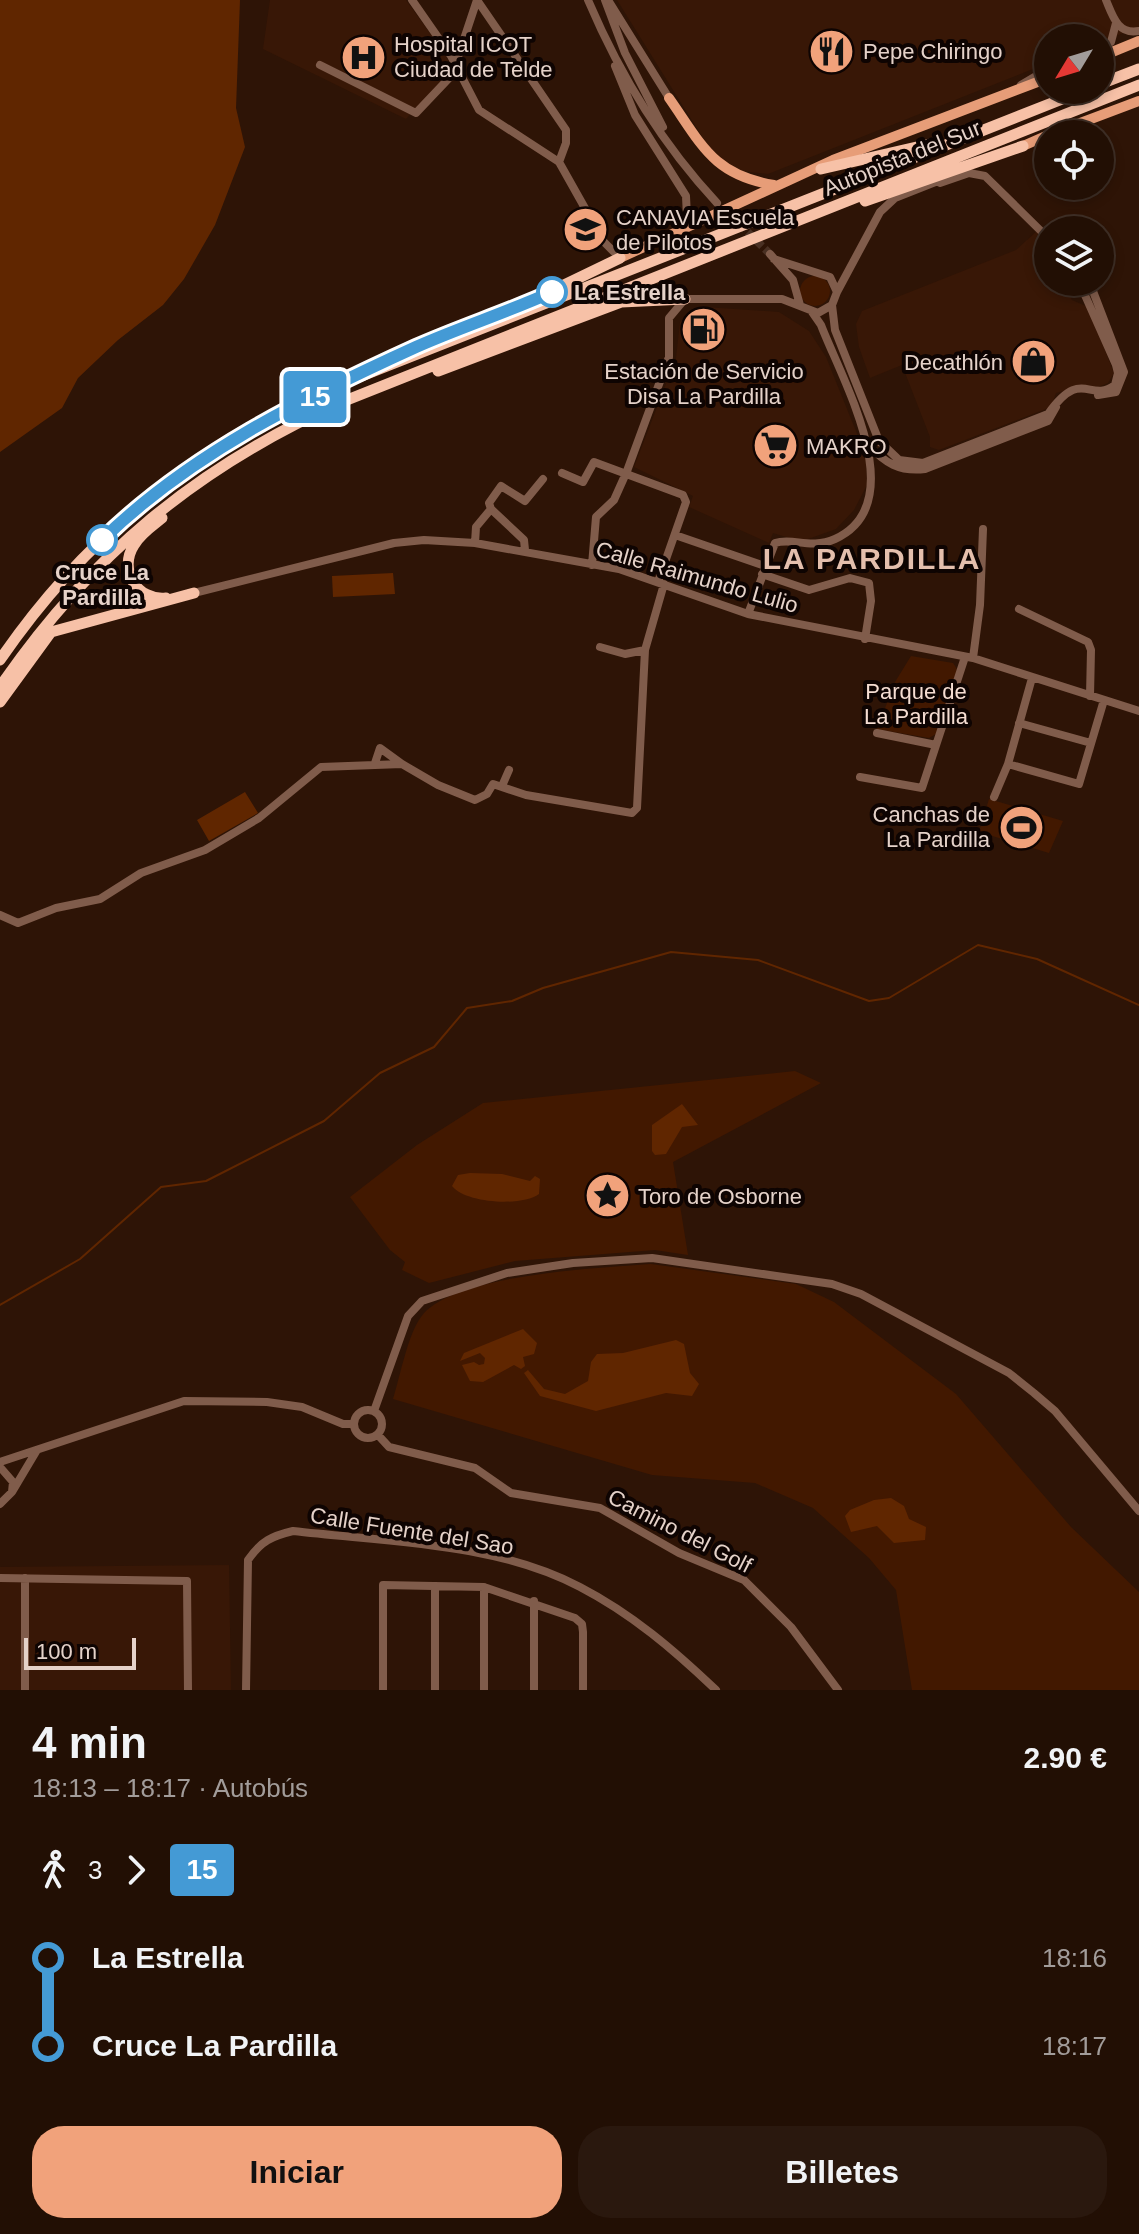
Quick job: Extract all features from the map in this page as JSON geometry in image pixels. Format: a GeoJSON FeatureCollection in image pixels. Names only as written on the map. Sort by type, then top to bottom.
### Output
{"type":"FeatureCollection","features":[{"type":"Feature","properties":{"kind":"highway"},"geometry":{"type":"LineString","coordinates":[[1114,78],[1139,68]]}},
{"type":"Feature","properties":{"kind":"highway","name":"Autopista del Sur"},"geometry":{"type":"LineString","coordinates":[[0,687],[50,617],[131,532],[245,449],[342,402],[1139,85]]}},
{"type":"Feature","properties":{"kind":"highway","name":"Autopista del Sur"},"geometry":{"type":"LineString","coordinates":[[0,660],[46,598],[132,512],[172,480],[237,437],[334,387],[1050,104]]}},
{"type":"Feature","properties":{"kind":"highway"},"geometry":{"type":"LineString","coordinates":[[821,169],[966,137]]}},
{"type":"Feature","properties":{"kind":"highway"},"geometry":{"type":"LineString","coordinates":[[803,219],[884,196],[1023,146]]}},
{"type":"Feature","properties":{"kind":"highway"},"geometry":{"type":"LineString","coordinates":[[334,387],[418,346],[566,286],[620,258]]}},
{"type":"Feature","properties":{"kind":"highway"},"geometry":{"type":"LineString","coordinates":[[342,402],[428,375],[621,302],[685,299]]}},
{"type":"Feature","properties":{"kind":"highway"},"geometry":{"type":"LineString","coordinates":[[182,493],[169,512],[143,534],[127,560],[129,575],[148,598],[194,593]]}},
{"type":"Feature","properties":{"kind":"highway"},"geometry":{"type":"LineString","coordinates":[[0,702],[51,632],[194,593]]}},
{"type":"Feature","properties":{"kind":"main road"},"geometry":{"type":"LineString","coordinates":[[1114,51],[1139,41]]}},
{"type":"Feature","properties":{"kind":"main road"},"geometry":{"type":"LineString","coordinates":[[620,258],[854,152],[1034,83]]}},
{"type":"Feature","properties":{"kind":"main road"},"geometry":{"type":"LineString","coordinates":[[669,98],[717,163],[733,175],[776,185]]}},
{"type":"Feature","properties":{"kind":"main road"},"geometry":{"type":"LineString","coordinates":[[1089,120],[1139,101]]}},
{"type":"Feature","properties":{"kind":"main road"},"geometry":{"type":"LineString","coordinates":[[1023,146],[1034,142]]}},
{"type":"Feature","properties":{"kind":"street"},"geometry":{"type":"LineString","coordinates":[[412,0],[479,110],[488,119],[559,162],[604,242],[620,258]]}},
{"type":"Feature","properties":{"kind":"street"},"geometry":{"type":"LineString","coordinates":[[320,65],[416,113],[452,75],[477,0]]}},
{"type":"Feature","properties":{"kind":"street"},"geometry":{"type":"LineString","coordinates":[[477,0],[566,130],[566,143],[559,162]]}},
{"type":"Feature","properties":{"kind":"street"},"geometry":{"type":"LineString","coordinates":[[588,0],[611,50],[647,111],[717,203]]}},
{"type":"Feature","properties":{"kind":"street"},"geometry":{"type":"LineString","coordinates":[[606,0],[642,89],[689,168]]}},
{"type":"Feature","properties":{"kind":"street"},"geometry":{"type":"LineString","coordinates":[[606,0],[669,98]]}},
{"type":"Feature","properties":{"kind":"street"},"geometry":{"type":"LineString","coordinates":[[1106,0],[1116,23],[1125,31],[1139,31]]}},
{"type":"Feature","properties":{"kind":"street"},"geometry":{"type":"LineString","coordinates":[[1114,31],[1116,23]]}},
{"type":"Feature","properties":{"kind":"street"},"geometry":{"type":"LineString","coordinates":[[611,50],[621,88],[686,196],[687,218],[676,234]]}},
{"type":"Feature","properties":{"kind":"street"},"geometry":{"type":"LineString","coordinates":[[1001,96],[1034,77]]}},
{"type":"Feature","properties":{"kind":"street"},"geometry":{"type":"LineString","coordinates":[[1023,146],[895,198],[880,212],[837,292],[832,305],[835,330],[879,441],[899,460],[923,463],[1048,414],[1059,396],[1070,389],[1102,391],[1115,385],[1116,365],[1092,296]]}},
{"type":"Feature","properties":{"kind":"street"},"geometry":{"type":"LineString","coordinates":[[923,187],[969,173],[985,176],[1034,224]]}},
{"type":"Feature","properties":{"kind":"street"},"geometry":{"type":"LineString","coordinates":[[601,266],[607,258],[604,242]]}},
{"type":"Feature","properties":{"kind":"street"},"geometry":{"type":"LineString","coordinates":[[800,306],[793,280],[772,257],[798,269],[825,273],[834,282],[837,292]]}},
{"type":"Feature","properties":{"kind":"street"},"geometry":{"type":"LineString","coordinates":[[868,444],[897,467],[911,471],[925,469],[1048,421],[1061,398],[1071,392],[1085,390],[1107,396],[1116,392],[1122,385],[1123,366],[1093,296]]}},
{"type":"Feature","properties":{"kind":"street"},"geometry":{"type":"LineString","coordinates":[[592,565],[596,517],[614,500],[627,471],[669,357],[669,318],[685,299],[782,299],[812,312],[823,311],[832,305]]}},
{"type":"Feature","properties":{"kind":"street"},"geometry":{"type":"LineString","coordinates":[[748,614],[775,543],[822,544],[853,526],[871,485],[868,444],[812,312]]}},
{"type":"Feature","properties":{"kind":"street"},"geometry":{"type":"LineString","coordinates":[[375,763],[380,748],[438,785],[475,800],[487,794],[493,784],[526,795],[632,813],[637,808],[645,650],[685,499],[627,471],[594,462],[583,482],[562,473]]}},
{"type":"Feature","properties":{"kind":"street"},"geometry":{"type":"LineString","coordinates":[[525,550],[524,540],[491,509],[489,503],[501,486],[525,501],[543,479]]}},
{"type":"Feature","properties":{"kind":"street"},"geometry":{"type":"LineString","coordinates":[[475,543],[476,527],[491,509]]}},
{"type":"Feature","properties":{"kind":"street"},"geometry":{"type":"LineString","coordinates":[[860,777],[922,788],[969,657],[980,605],[983,529]]}},
{"type":"Feature","properties":{"kind":"street"},"geometry":{"type":"LineString","coordinates":[[675,535],[809,590],[850,578],[869,583],[871,601],[865,639]]}},
{"type":"Feature","properties":{"kind":"street","name":"Calle Raimundo Lulio"},"geometry":{"type":"LineString","coordinates":[[194,593],[394,543],[424,540],[475,543],[592,565],[661,583],[748,614],[969,657],[1139,711]]}},
{"type":"Feature","properties":{"kind":"street"},"geometry":{"type":"LineString","coordinates":[[1019,609],[1088,642],[1091,650],[1090,696]]}},
{"type":"Feature","properties":{"kind":"street"},"geometry":{"type":"LineString","coordinates":[[600,647],[625,654],[645,650]]}},
{"type":"Feature","properties":{"kind":"street"},"geometry":{"type":"LineString","coordinates":[[994,797],[1008,764],[1032,678]]}},
{"type":"Feature","properties":{"kind":"street"},"geometry":{"type":"LineString","coordinates":[[1008,764],[1079,784],[1104,700]]}},
{"type":"Feature","properties":{"kind":"street"},"geometry":{"type":"LineString","coordinates":[[1019,723],[1091,743]]}},
{"type":"Feature","properties":{"kind":"street"},"geometry":{"type":"LineString","coordinates":[[877,733],[936,745]]}},
{"type":"Feature","properties":{"kind":"street"},"geometry":{"type":"LineString","coordinates":[[0,915],[18,923],[56,908],[100,899],[141,873],[205,850],[246,826],[321,767],[402,764]]}},
{"type":"Feature","properties":{"kind":"street"},"geometry":{"type":"LineString","coordinates":[[502,786],[509,770]]}},
{"type":"Feature","properties":{"kind":"street"},"geometry":{"type":"LineString","coordinates":[[374,1411],[408,1316],[422,1301],[507,1273],[573,1263],[652,1258],[832,1284],[898,1313],[1009,1373],[1034,1393],[1055,1411],[1139,1511]]}},
{"type":"Feature","properties":{"kind":"street"},"geometry":{"type":"LineString","coordinates":[[12,1492],[13,1482],[0,1464],[40,1447],[184,1401],[267,1402],[302,1407],[343,1424],[354,1424]]}},
{"type":"Feature","properties":{"kind":"street"},"geometry":{"type":"LineString","coordinates":[[354,1424],[363,1411],[374,1411]]}},
{"type":"Feature","properties":{"kind":"street"},"geometry":{"type":"LineString","coordinates":[[354,1424],[360,1436],[370,1438],[378,1435],[383,1424],[374,1411]]}},
{"type":"Feature","properties":{"kind":"street","name":"Camino del Golf"},"geometry":{"type":"LineString","coordinates":[[378,1435],[389,1447],[475,1468],[511,1493],[600,1508],[679,1553],[744,1580],[791,1627],[838,1690]]}},
{"type":"Feature","properties":{"kind":"street"},"geometry":{"type":"LineString","coordinates":[[0,1504],[12,1492],[29,1458],[40,1447]]}},
{"type":"Feature","properties":{"kind":"street","name":"Calle Fuente del Sao"},"geometry":{"type":"LineString","coordinates":[[246,1690],[245,1576],[248,1560],[259,1544],[274,1535],[293,1531],[452,1550],[534,1569],[578,1586],[647,1628],[716,1690]]}},
{"type":"Feature","properties":{"kind":"street"},"geometry":{"type":"LineString","coordinates":[[0,1578],[187,1581],[188,1690]]}},
{"type":"Feature","properties":{"kind":"street"},"geometry":{"type":"LineString","coordinates":[[25,1578],[25,1690]]}},
{"type":"Feature","properties":{"kind":"street"},"geometry":{"type":"LineString","coordinates":[[383,1690],[383,1585],[484,1587],[534,1601],[582,1624],[583,1690]]}},
{"type":"Feature","properties":{"kind":"street"},"geometry":{"type":"LineString","coordinates":[[435,1586],[435,1690]]}},
{"type":"Feature","properties":{"kind":"street"},"geometry":{"type":"LineString","coordinates":[[484,1587],[484,1690]]}},
{"type":"Feature","properties":{"kind":"street"},"geometry":{"type":"LineString","coordinates":[[534,1601],[534,1690]]}},
{"type":"Feature","properties":{"kind":"shaded area"},"geometry":{"type":"Polygon","coordinates":[[[0,0],[240,0],[236,108],[245,147],[215,225],[184,279],[163,305],[118,340],[78,378],[62,408],[0,452],[0,0]]]}},
{"type":"Feature","properties":{"kind":"shaded area","name":"Hospital ICOT Ciudad de Telde"},"geometry":{"type":"Polygon","coordinates":[[[270,0],[406,0],[440,47],[451,65],[450,71],[406,119],[263,49],[270,0]]]}},
{"type":"Feature","properties":{"kind":"shaded area"},"geometry":{"type":"Polygon","coordinates":[[[617,0],[1139,0],[1139,27],[1114,37],[1114,24],[1034,24],[1034,69],[768,174],[740,171],[721,159],[706,143],[617,0]]]}},
{"type":"Feature","properties":{"kind":"shaded area"},"geometry":{"type":"Polygon","coordinates":[[[1034,234],[1034,296],[1070,296],[1072,300],[1088,307],[1114,373],[1108,383],[1098,387],[1082,386],[1056,393],[1051,407],[939,450],[930,447],[930,437],[902,365],[870,378],[859,347],[856,324],[862,311],[1016,250],[1034,234]]]}},
{"type":"Feature","properties":{"kind":"shaded area"},"geometry":{"type":"Polygon","coordinates":[[[704,307],[779,312],[809,331],[826,357],[866,456],[867,485],[854,510],[836,529],[808,539],[793,539],[773,533],[769,543],[689,507],[693,496],[634,467],[676,358],[680,322],[690,311],[704,307]]]}},
{"type":"Feature","properties":{"kind":"shaded area"},"geometry":{"type":"Polygon","coordinates":[[[393,573],[395,594],[333,597],[332,576],[393,573]]]}},
{"type":"Feature","properties":{"kind":"shaded area"},"geometry":{"type":"Polygon","coordinates":[[[245,792],[258,813],[209,841],[197,820],[245,792]]]}},
{"type":"Feature","properties":{"kind":"shaded area"},"geometry":{"type":"Polygon","coordinates":[[[682,1104],[698,1125],[682,1127],[666,1154],[655,1155],[652,1151],[652,1125],[682,1104]]]}},
{"type":"Feature","properties":{"kind":"shaded area"},"geometry":{"type":"Polygon","coordinates":[[[502,1174],[530,1181],[535,1176],[540,1179],[539,1194],[507,1202],[469,1196],[452,1186],[458,1175],[502,1174]]]}},
{"type":"Feature","properties":{"kind":"shaded area"},"geometry":{"type":"Polygon","coordinates":[[[523,1329],[537,1343],[534,1354],[523,1357],[525,1366],[521,1369],[514,1365],[483,1382],[470,1381],[462,1365],[474,1362],[484,1364],[485,1358],[480,1353],[460,1361],[464,1353],[523,1329]]]}},
{"type":"Feature","properties":{"kind":"shaded area"},"geometry":{"type":"Polygon","coordinates":[[[676,1340],[684,1344],[690,1373],[699,1384],[692,1396],[666,1393],[596,1411],[540,1396],[524,1373],[528,1370],[544,1389],[565,1394],[588,1381],[591,1362],[597,1354],[623,1353],[676,1340]]]}},
{"type":"Feature","properties":{"kind":"shaded area"},"geometry":{"type":"Polygon","coordinates":[[[891,1498],[904,1506],[909,1519],[926,1527],[925,1540],[894,1543],[877,1526],[851,1532],[845,1516],[850,1510],[874,1500],[891,1498]]]}},
{"type":"Feature","properties":{"kind":"shaded area"},"geometry":{"type":"Polygon","coordinates":[[[229,1565],[231,1690],[0,1690],[0,1567],[229,1565]]]}},
{"type":"Feature","properties":{"kind":"green space"},"geometry":{"type":"Polygon","coordinates":[[[815,276],[821,277],[829,285],[829,297],[821,305],[815,306],[809,305],[801,297],[800,291],[801,285],[809,277],[815,276]]]}},
{"type":"Feature","properties":{"kind":"green space","name":"Parque de La Pardilla"},"geometry":{"type":"Polygon","coordinates":[[[911,656],[953,663],[957,669],[936,734],[929,738],[877,729],[895,682],[911,656]]]}},
{"type":"Feature","properties":{"kind":"green space","name":"Canchas de La Pardilla"},"geometry":{"type":"Polygon","coordinates":[[[989,799],[1063,821],[1049,853],[979,832],[989,799]]]}},
{"type":"Feature","properties":{"kind":"green space"},"geometry":{"type":"Polygon","coordinates":[[[795,1071],[821,1083],[673,1162],[688,1255],[655,1250],[515,1261],[429,1283],[402,1270],[405,1262],[390,1250],[350,1197],[417,1145],[483,1103],[795,1071]]]}},
{"type":"Feature","properties":{"kind":"green space"},"geometry":{"type":"Polygon","coordinates":[[[651,1264],[796,1284],[834,1302],[956,1394],[1071,1527],[1139,1592],[1139,1690],[912,1690],[896,1590],[869,1558],[813,1508],[755,1483],[652,1475],[393,1399],[416,1325],[437,1303],[462,1291],[494,1282],[564,1271],[651,1264]]]}},
{"type":"Feature","properties":{"kind":"waterway"},"geometry":{"type":"LineString","coordinates":[[0,1305],[80,1259],[161,1187],[206,1181],[324,1121],[380,1073],[434,1047],[467,1008],[512,1001],[543,988],[671,952],[758,960],[869,1001],[889,998],[978,945],[1037,959],[1139,1005]]}},
{"type":"Feature","properties":{"kind":"tunnel"},"geometry":{"type":"LineString","coordinates":[[722,207],[770,254]]}},
{"type":"Feature","properties":{"kind":"bus line","name":"15"},"geometry":{"type":"LineString","coordinates":[[102,540],[172,480],[260,424],[418,346],[552,292]]}},
{"type":"Feature","properties":{"kind":"place","name":"Pepe Chiringo"},"geometry":{"type":"Point","coordinates":[832,51]}},
{"type":"Feature","properties":{"kind":"place","name":"Hospital ICOT Ciudad de Telde"},"geometry":{"type":"Point","coordinates":[363,57]}},
{"type":"Feature","properties":{"kind":"place","name":"CANAVIA Escuela de Pilotos"},"geometry":{"type":"Point","coordinates":[585,230]}},
{"type":"Feature","properties":{"kind":"place","name":"La Estrella"},"geometry":{"type":"Point","coordinates":[552,292]}},
{"type":"Feature","properties":{"kind":"place","name":"Estación de Servicio Disa La Pardilla"},"geometry":{"type":"Point","coordinates":[704,330]}},
{"type":"Feature","properties":{"kind":"place","name":"Decathlón"},"geometry":{"type":"Point","coordinates":[1034,362]}},
{"type":"Feature","properties":{"kind":"place","name":"MAKRO"},"geometry":{"type":"Point","coordinates":[775,446]}},
{"type":"Feature","properties":{"kind":"place","name":"Cruce La Pardilla"},"geometry":{"type":"Point","coordinates":[102,540]}},
{"type":"Feature","properties":{"kind":"place","name":"Canchas de La Pardilla"},"geometry":{"type":"Point","coordinates":[1021,827]}},
{"type":"Feature","properties":{"kind":"place","name":"Toro de Osborne"},"geometry":{"type":"Point","coordinates":[607,1196]}},
{"type":"Feature","properties":{"kind":"district","name":"LA PARDILLA"},"geometry":{"type":"Point","coordinates":[872,558]}}]}
